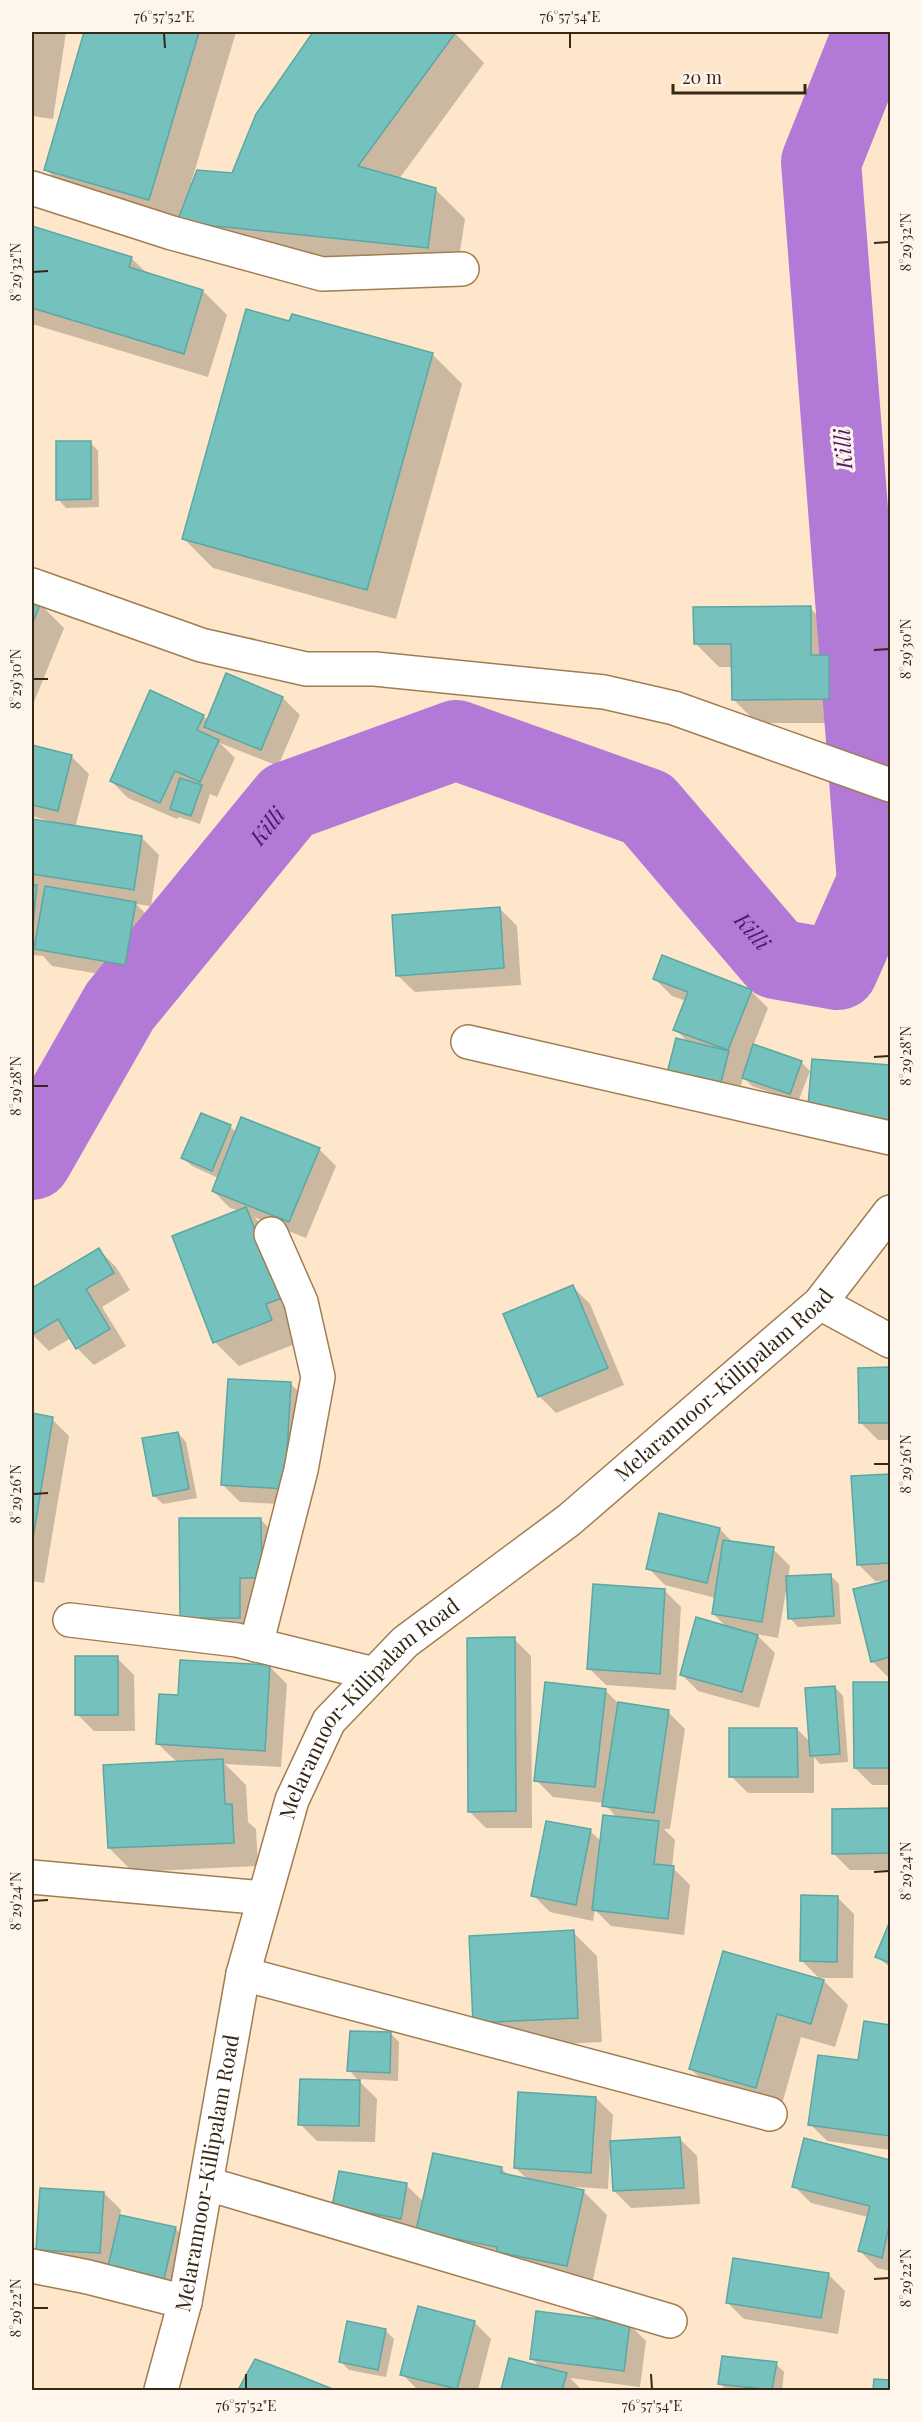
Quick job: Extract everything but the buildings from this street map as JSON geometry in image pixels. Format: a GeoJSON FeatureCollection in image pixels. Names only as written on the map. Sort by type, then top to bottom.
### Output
{"type":"FeatureCollection","features":[{"type":"Feature","properties":{"kind":"street"},"geometry":{"type":"LineString","coordinates":[[32,188],[172,234],[322,274],[462,269]]}},
{"type":"Feature","properties":{"kind":"street"},"geometry":{"type":"LineString","coordinates":[[32,585],[201,645],[306,669],[375,669],[604,692],[674,708],[891,785]]}},
{"type":"Feature","properties":{"kind":"street"},"geometry":{"type":"LineString","coordinates":[[468,1042],[891,1138]]}},
{"type":"Feature","properties":{"kind":"street","name":"Melarannoor-Killipalam Road"},"geometry":{"type":"LineString","coordinates":[[161,2391],[185,2302],[208,2184],[243,1974],[292,1800],[329,1721],[405,1642],[569,1520],[820,1303],[891,1212]]}},
{"type":"Feature","properties":{"kind":"street"},"geometry":{"type":"LineString","coordinates":[[256,1645],[301,1470],[318,1377],[301,1302],[271,1234]]}},
{"type":"Feature","properties":{"kind":"street"},"geometry":{"type":"LineString","coordinates":[[820,1303],[891,1341]]}},
{"type":"Feature","properties":{"kind":"street"},"geometry":{"type":"LineString","coordinates":[[70,1620],[237,1640],[374,1674]]}},
{"type":"Feature","properties":{"kind":"street"},"geometry":{"type":"LineString","coordinates":[[32,1877],[264,1898]]}},
{"type":"Feature","properties":{"kind":"street"},"geometry":{"type":"LineString","coordinates":[[243,1974],[770,2114]]}},
{"type":"Feature","properties":{"kind":"street"},"geometry":{"type":"LineString","coordinates":[[208,2184],[670,2321]]}},
{"type":"Feature","properties":{"kind":"street"},"geometry":{"type":"LineString","coordinates":[[32,2266],[88,2277],[185,2302]]}},
{"type":"Feature","properties":{"kind":"waterway","name":"Killi"},"geometry":{"type":"LineString","coordinates":[[32,1160],[120,1006],[288,801],[456,740],[647,808],[776,959],[838,970],[877,882],[821,162],[873,32]]}}]}
